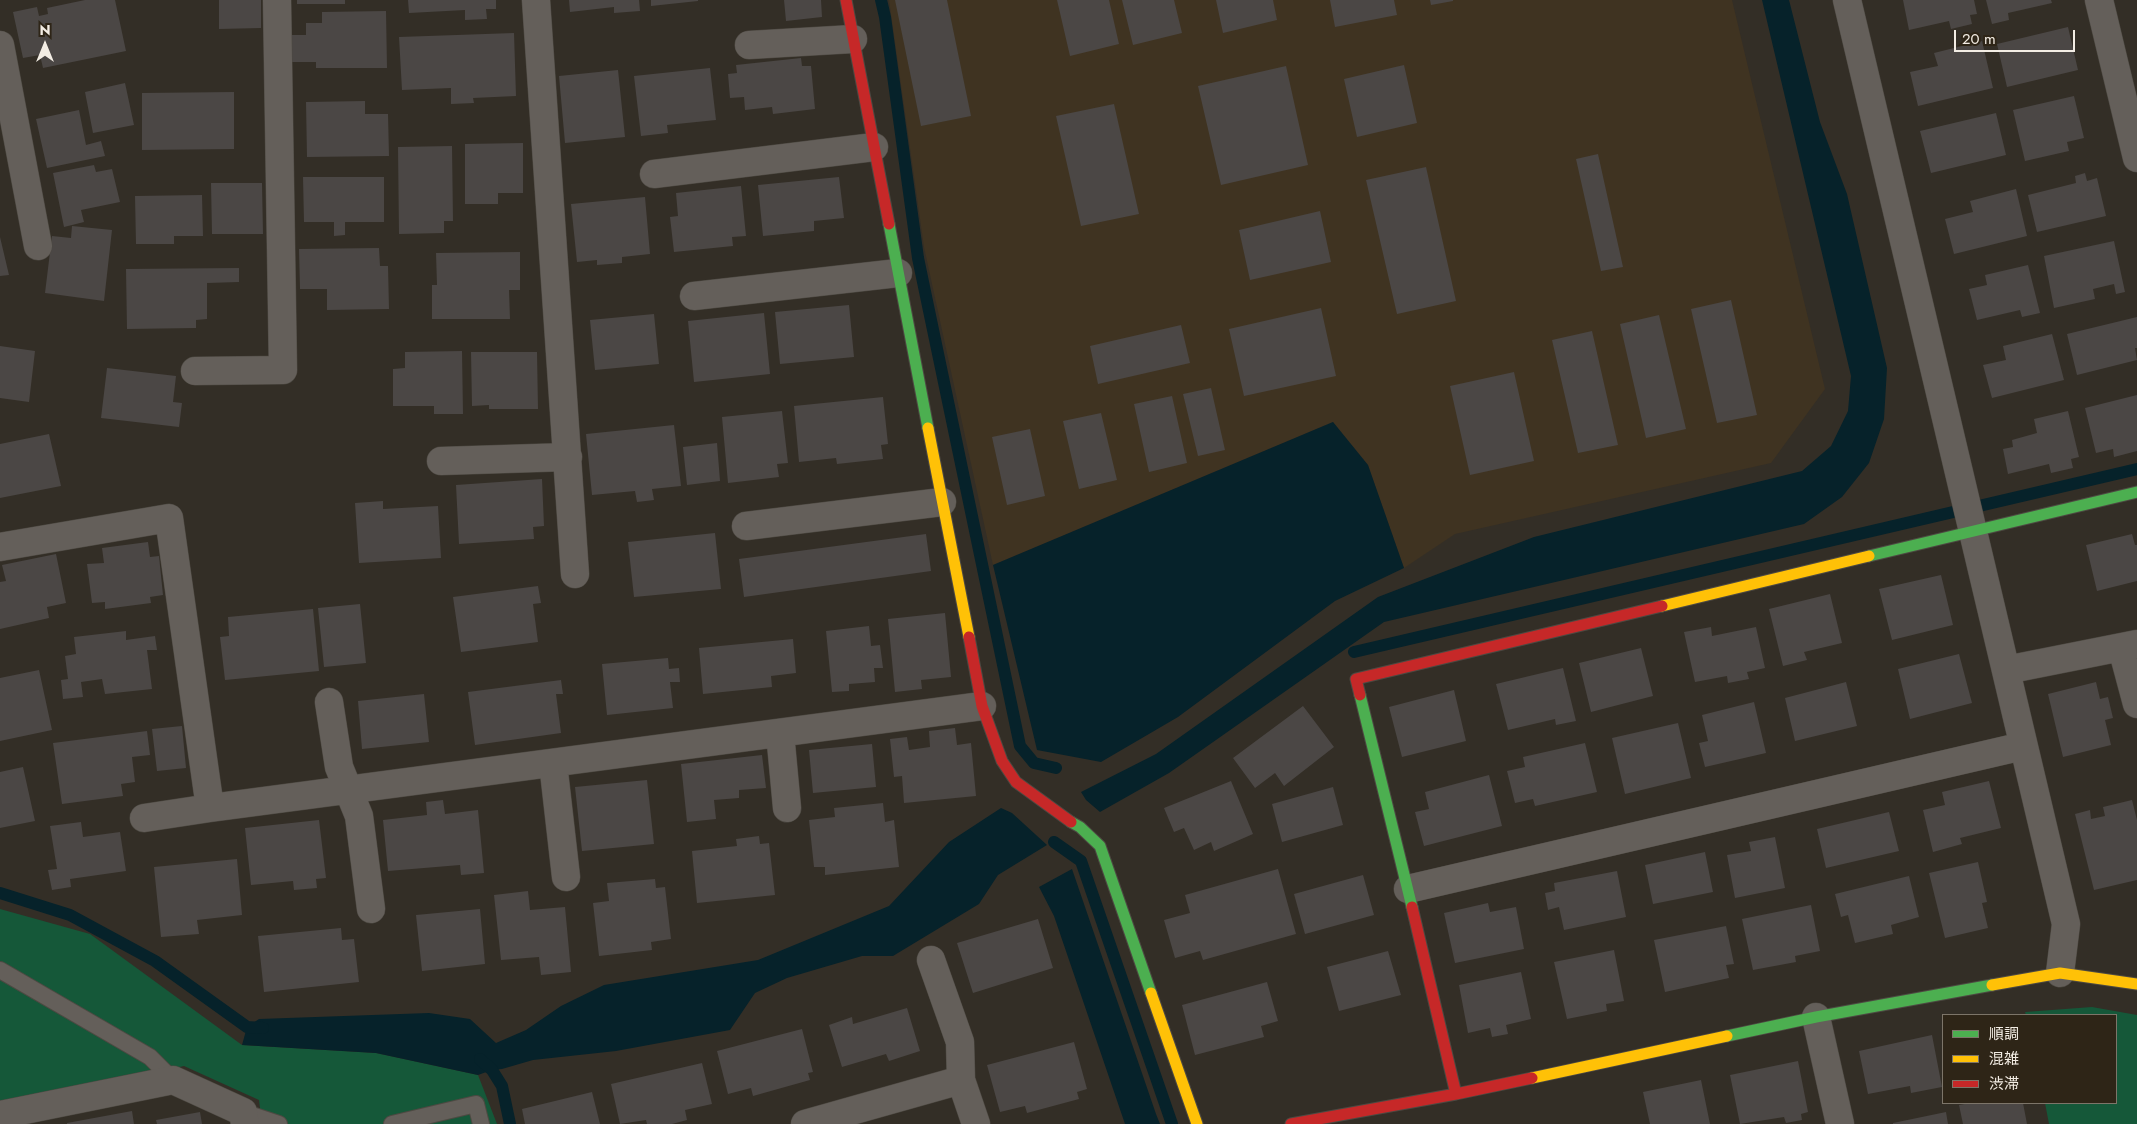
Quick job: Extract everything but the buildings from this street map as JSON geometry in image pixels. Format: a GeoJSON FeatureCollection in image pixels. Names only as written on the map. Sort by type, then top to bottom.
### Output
{"type":"FeatureCollection","features":[{"type":"Feature","properties":{"kind":"street"},"geometry":{"type":"LineString","coordinates":[[195,371],[283,370],[277,0]]}},
{"type":"Feature","properties":{"kind":"street"},"geometry":{"type":"LineString","coordinates":[[536,0],[575,574]]}},
{"type":"Feature","properties":{"kind":"street"},"geometry":{"type":"LineString","coordinates":[[846,0],[982,706],[1002,761],[1016,782],[1062,818],[1080,827],[1100,846],[1197,1124]]}},
{"type":"Feature","properties":{"kind":"street"},"geometry":{"type":"LineString","coordinates":[[1846,0],[2066,924],[2060,973]]}},
{"type":"Feature","properties":{"kind":"street"},"geometry":{"type":"LineString","coordinates":[[2099,0],[2137,158]]}},
{"type":"Feature","properties":{"kind":"street"},"geometry":{"type":"LineString","coordinates":[[749,45],[853,39]]}},
{"type":"Feature","properties":{"kind":"street"},"geometry":{"type":"LineString","coordinates":[[0,45],[38,246]]}},
{"type":"Feature","properties":{"kind":"street"},"geometry":{"type":"LineString","coordinates":[[654,174],[874,147]]}},
{"type":"Feature","properties":{"kind":"street"},"geometry":{"type":"LineString","coordinates":[[694,296],[898,273]]}},
{"type":"Feature","properties":{"kind":"street"},"geometry":{"type":"LineString","coordinates":[[442,461],[568,457]]}},
{"type":"Feature","properties":{"kind":"street"},"geometry":{"type":"LineString","coordinates":[[1456,1094],[1356,679],[1970,517],[2137,492]]}},
{"type":"Feature","properties":{"kind":"street"},"geometry":{"type":"LineString","coordinates":[[746,526],[942,502]]}},
{"type":"Feature","properties":{"kind":"street"},"geometry":{"type":"LineString","coordinates":[[0,547],[169,518],[210,808]]}},
{"type":"Feature","properties":{"kind":"street"},"geometry":{"type":"LineString","coordinates":[[2006,670],[2129,646],[2137,704]]}},
{"type":"Feature","properties":{"kind":"street"},"geometry":{"type":"LineString","coordinates":[[329,702],[338,768],[359,816],[371,910]]}},
{"type":"Feature","properties":{"kind":"street"},"geometry":{"type":"LineString","coordinates":[[144,818],[982,706]]}},
{"type":"Feature","properties":{"kind":"street"},"geometry":{"type":"LineString","coordinates":[[780,733],[787,808]]}},
{"type":"Feature","properties":{"kind":"street"},"geometry":{"type":"LineString","coordinates":[[1408,889],[2023,746]]}},
{"type":"Feature","properties":{"kind":"street"},"geometry":{"type":"LineString","coordinates":[[553,763],[566,877]]}},
{"type":"Feature","properties":{"kind":"street"},"geometry":{"type":"LineString","coordinates":[[932,960],[960,1042],[961,1080],[976,1124]]}},
{"type":"Feature","properties":{"kind":"street"},"geometry":{"type":"LineString","coordinates":[[1291,1124],[1456,1094],[1816,1017],[2060,973],[2137,984]]}},
{"type":"Feature","properties":{"kind":"street"},"geometry":{"type":"LineString","coordinates":[[1816,1017],[1840,1124]]}},
{"type":"Feature","properties":{"kind":"street"},"geometry":{"type":"LineString","coordinates":[[0,1115],[173,1080],[244,1118]]}},
{"type":"Feature","properties":{"kind":"street"},"geometry":{"type":"LineString","coordinates":[[805,1124],[961,1080]]}},
{"type":"Feature","properties":{"kind":"lane"},"geometry":{"type":"LineString","coordinates":[[0,970],[150,1058],[173,1080]]}},
{"type":"Feature","properties":{"kind":"lane"},"geometry":{"type":"LineString","coordinates":[[392,1124],[476,1104],[480,1124]]}},
{"type":"Feature","properties":{"kind":"lane"},"geometry":{"type":"LineString","coordinates":[[244,1118],[279,1124]]}},
{"type":"Feature","properties":{"kind":"shaded area"},"geometry":{"type":"Polygon","coordinates":[[[889,0],[1732,0],[1825,389],[1771,463],[1455,534],[1404,568],[1368,465],[1333,422],[993,565],[924,247],[889,0]]]}},
{"type":"Feature","properties":{"kind":"green space"},"geometry":{"type":"Polygon","coordinates":[[[0,909],[90,934],[242,1045],[376,1053],[478,1075],[497,1124],[262,1124],[259,1100],[184,1066],[0,1106],[0,909]]]}},
{"type":"Feature","properties":{"kind":"green space"},"geometry":{"type":"Polygon","coordinates":[[[2092,1007],[2137,1015],[2137,1124],[2049,1124],[2045,1104],[2117,1104],[2117,1014],[2026,1014],[2025,1012],[2092,1007]]]}},
{"type":"Feature","properties":{"kind":"water"},"geometry":{"type":"Polygon","coordinates":[[[1762,0],[1789,0],[1820,122],[1847,194],[1887,368],[1884,419],[1869,463],[1842,497],[1804,524],[1384,622],[1169,773],[1100,812],[1086,800],[1081,792],[1156,754],[1378,597],[1534,537],[1802,471],[1831,446],[1848,411],[1851,376],[1762,0]]]}},
{"type":"Feature","properties":{"kind":"water"},"geometry":{"type":"Polygon","coordinates":[[[1333,422],[1368,465],[1404,568],[1335,601],[1178,717],[1101,762],[1037,750],[993,565],[1333,422]]]}},
{"type":"Feature","properties":{"kind":"water"},"geometry":{"type":"Polygon","coordinates":[[[1001,808],[1012,813],[1047,845],[998,875],[979,904],[893,956],[862,956],[787,978],[755,993],[730,1030],[616,1051],[533,1060],[478,1075],[376,1053],[242,1045],[247,1027],[259,1019],[429,1013],[470,1019],[496,1043],[526,1030],[561,1006],[604,985],[758,960],[889,906],[949,842],[1001,808]]]}},
{"type":"Feature","properties":{"kind":"water"},"geometry":{"type":"Polygon","coordinates":[[[1072,869],[1160,1124],[1125,1124],[1054,916],[1039,887],[1072,869]]]}},
{"type":"Feature","properties":{"kind":"waterway"},"geometry":{"type":"LineString","coordinates":[[881,0],[885,17],[918,258],[1020,746],[1034,763],[1056,768]]}},
{"type":"Feature","properties":{"kind":"waterway"},"geometry":{"type":"LineString","coordinates":[[1354,652],[2137,469]]}},
{"type":"Feature","properties":{"kind":"waterway"},"geometry":{"type":"LineString","coordinates":[[1054,842],[1081,861],[1172,1124]]}},
{"type":"Feature","properties":{"kind":"waterway"},"geometry":{"type":"LineString","coordinates":[[0,893],[70,915],[155,961],[247,1027],[263,1028]]}},
{"type":"Feature","properties":{"kind":"waterway"},"geometry":{"type":"LineString","coordinates":[[480,1059],[492,1070],[502,1086],[510,1124]]}},
{"type":"Feature","properties":{"kind":"traffic: fast"},"geometry":{"type":"LineString","coordinates":[[889,224],[928,428]]}},
{"type":"Feature","properties":{"kind":"traffic: fast"},"geometry":{"type":"LineString","coordinates":[[1869,556],[2137,492]]}},
{"type":"Feature","properties":{"kind":"traffic: fast"},"geometry":{"type":"LineString","coordinates":[[1360,695],[1412,907]]}},
{"type":"Feature","properties":{"kind":"traffic: fast"},"geometry":{"type":"LineString","coordinates":[[1071,822],[1080,827],[1100,846],[1151,993]]}},
{"type":"Feature","properties":{"kind":"traffic: fast"},"geometry":{"type":"LineString","coordinates":[[1727,1036],[1816,1017],[1992,985]]}},
{"type":"Feature","properties":{"kind":"traffic: slow"},"geometry":{"type":"LineString","coordinates":[[928,428],[969,637]]}},
{"type":"Feature","properties":{"kind":"traffic: slow"},"geometry":{"type":"LineString","coordinates":[[1662,606],[1869,556]]}},
{"type":"Feature","properties":{"kind":"traffic: slow"},"geometry":{"type":"LineString","coordinates":[[1992,985],[2060,973],[2137,984]]}},
{"type":"Feature","properties":{"kind":"traffic: slow"},"geometry":{"type":"LineString","coordinates":[[1151,993],[1197,1124]]}},
{"type":"Feature","properties":{"kind":"traffic: slow"},"geometry":{"type":"LineString","coordinates":[[1532,1078],[1727,1036]]}},
{"type":"Feature","properties":{"kind":"traffic: jam"},"geometry":{"type":"LineString","coordinates":[[846,0],[889,224]]}},
{"type":"Feature","properties":{"kind":"traffic: jam"},"geometry":{"type":"LineString","coordinates":[[1360,695],[1356,679],[1662,606]]}},
{"type":"Feature","properties":{"kind":"traffic: jam"},"geometry":{"type":"LineString","coordinates":[[969,637],[982,706],[1002,761],[1016,782],[1071,822]]}},
{"type":"Feature","properties":{"kind":"traffic: jam"},"geometry":{"type":"LineString","coordinates":[[1412,907],[1456,1094]]}},
{"type":"Feature","properties":{"kind":"traffic: jam"},"geometry":{"type":"LineString","coordinates":[[1291,1124],[1532,1078]]}}]}
